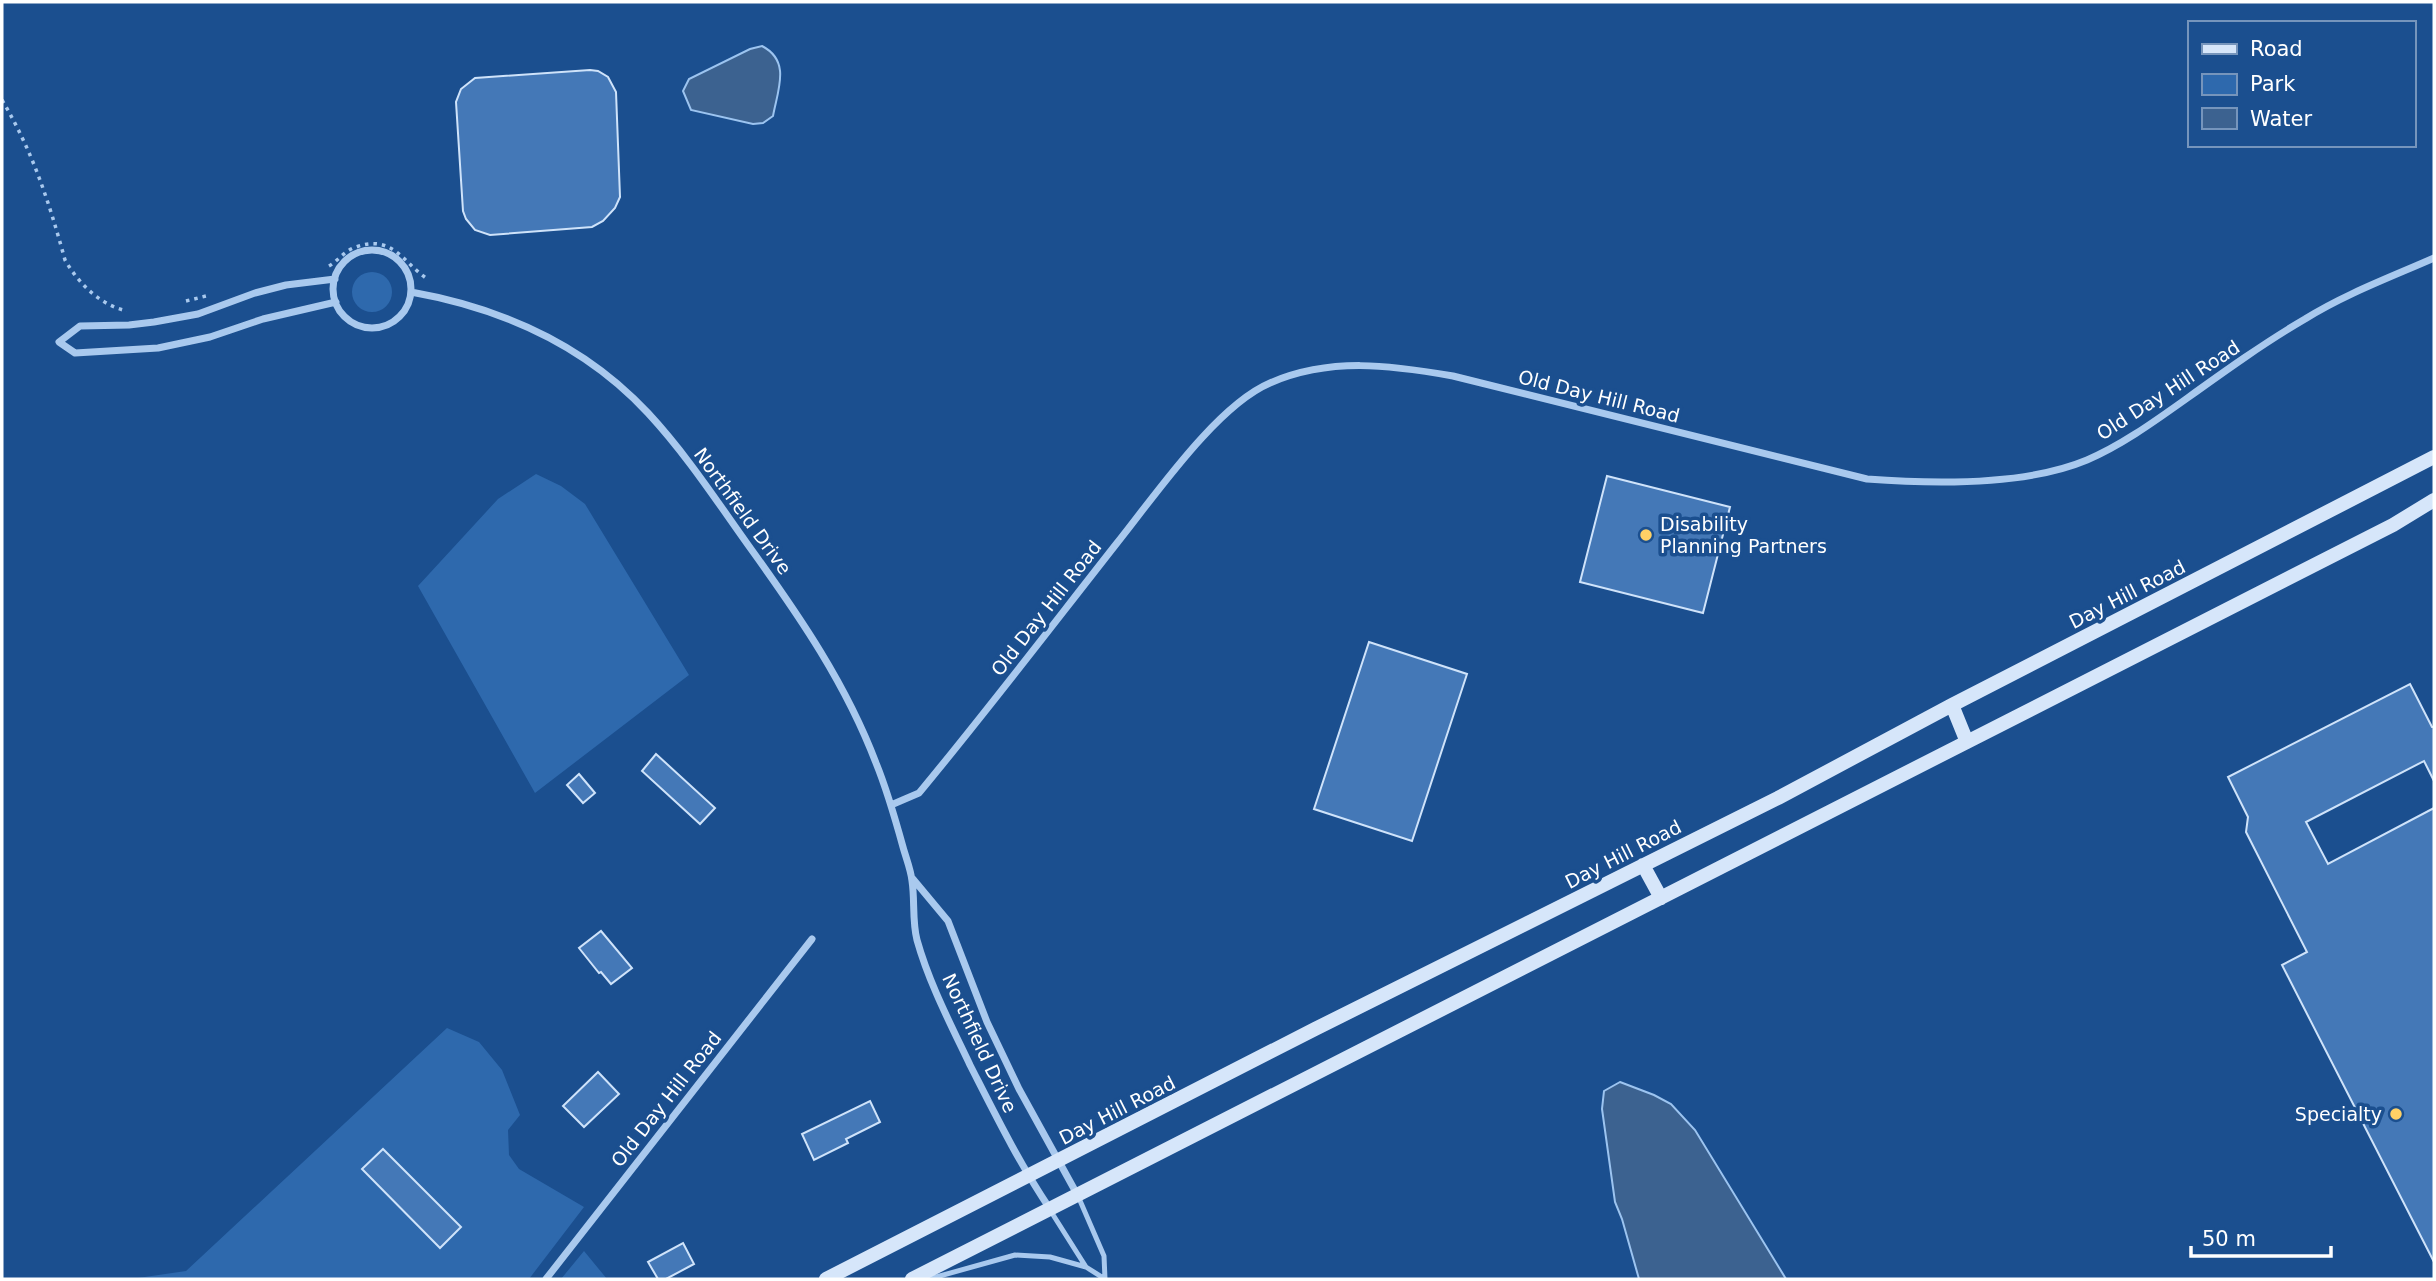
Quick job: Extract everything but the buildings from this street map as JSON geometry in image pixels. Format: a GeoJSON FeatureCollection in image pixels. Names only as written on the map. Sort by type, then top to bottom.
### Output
{"type":"FeatureCollection","features":[{"type":"Feature","properties":{"kind":"main road","name":"Day Hill Road"},"geometry":{"type":"LineString","coordinates":[[826,1279],[1315,1029],[1778,798],[1952,705],[2434,457]]}},
{"type":"Feature","properties":{"kind":"main road"},"geometry":{"type":"LineString","coordinates":[[912,1279],[2393,524],[2434,500]]}},
{"type":"Feature","properties":{"kind":"main road"},"geometry":{"type":"LineString","coordinates":[[1952,705],[1967,742]]}},
{"type":"Feature","properties":{"kind":"main road"},"geometry":{"type":"LineString","coordinates":[[1643,865],[1661,898]]}},
{"type":"Feature","properties":{"kind":"street"},"geometry":{"type":"LineString","coordinates":[[365,251],[379,251],[392,256],[402,265],[409,278],[411,292],[406,309],[394,322],[368,328],[352,322],[339,310],[335,302],[335,279],[341,266],[352,257],[365,251]]}},
{"type":"Feature","properties":{"kind":"street","name":"Old Day Hill Road"},"geometry":{"type":"LineString","coordinates":[[891,805],[919,793],[1186,456],[1241,401],[1268,384],[1297,373],[1327,366],[1362,365],[1416,370],[1479,382],[1867,479],[1916,482],[1989,480],[2036,473],[2086,460],[2158,419],[2304,319],[2336,301],[2434,258]]}},
{"type":"Feature","properties":{"kind":"street"},"geometry":{"type":"LineString","coordinates":[[335,279],[286,285],[198,313],[154,322],[129,326],[80,326],[60,342],[75,353],[158,348],[210,337],[263,319],[335,302]]}},
{"type":"Feature","properties":{"kind":"street","name":"Northfield Drive"},"geometry":{"type":"LineString","coordinates":[[411,292],[445,298],[490,312],[555,339],[605,374],[648,412],[695,470],[820,649],[860,723],[891,805],[912,879],[916,938],[931,977],[955,1033],[1017,1158],[1050,1210]]}},
{"type":"Feature","properties":{"kind":"street","name":"Northfield Drive"},"geometry":{"type":"LineString","coordinates":[[912,879],[948,921],[987,1022],[1078,1196]]}},
{"type":"Feature","properties":{"kind":"street","name":"Old Day Hill Road"},"geometry":{"type":"LineString","coordinates":[[546,1279],[812,939]]}},
{"type":"Feature","properties":{"kind":"lane"},"geometry":{"type":"LineString","coordinates":[[1078,1196],[1104,1256],[1105,1279]]}},
{"type":"Feature","properties":{"kind":"lane"},"geometry":{"type":"LineString","coordinates":[[1050,1210],[1087,1268]]}},
{"type":"Feature","properties":{"kind":"lane"},"geometry":{"type":"LineString","coordinates":[[929,1279],[1015,1255],[1050,1257],[1087,1268],[1105,1279]]}},
{"type":"Feature","properties":{"kind":"path"},"geometry":{"type":"LineString","coordinates":[[2,100],[18,126],[38,171],[65,260],[72,273],[87,290],[106,303],[124,311],[135,310]]}},
{"type":"Feature","properties":{"kind":"path"},"geometry":{"type":"LineString","coordinates":[[318,267],[331,265],[355,247],[369,244],[396,250],[426,278]]}},
{"type":"Feature","properties":{"kind":"path"},"geometry":{"type":"LineString","coordinates":[[178,304],[208,295]]}},
{"type":"Feature","properties":{"kind":"green space"},"geometry":{"type":"Polygon","coordinates":[[[372,272],[380,273],[386,278],[391,284],[391,300],[386,306],[380,311],[372,312],[364,311],[358,306],[353,300],[352,292],[353,284],[358,278],[364,273],[372,272]]]}},
{"type":"Feature","properties":{"kind":"green space"},"geometry":{"type":"Polygon","coordinates":[[[536,474],[561,486],[585,504],[689,675],[535,793],[418,586],[498,499],[536,474]]]}},
{"type":"Feature","properties":{"kind":"green space"},"geometry":{"type":"Polygon","coordinates":[[[447,1028],[479,1042],[502,1070],[520,1115],[508,1130],[509,1155],[519,1169],[584,1207],[529,1279],[131,1279],[186,1271],[447,1028]]]}},
{"type":"Feature","properties":{"kind":"green space"},"geometry":{"type":"Polygon","coordinates":[[[584,1251],[607,1279],[561,1279],[584,1251]]]}},
{"type":"Feature","properties":{"kind":"water"},"geometry":{"type":"Polygon","coordinates":[[[762,46],[777,59],[780,68],[773,116],[763,123],[753,124],[691,110],[683,91],[689,79],[750,49],[762,46]]]}},
{"type":"Feature","properties":{"kind":"water"},"geometry":{"type":"Polygon","coordinates":[[[1620,1082],[1671,1104],[1695,1130],[1786,1279],[1639,1279],[1615,1202],[1602,1109],[1604,1091],[1620,1082]]]}},
{"type":"Feature","properties":{"kind":"place","name":"Disability Planning Partners"},"geometry":{"type":"Point","coordinates":[1646,535]}},
{"type":"Feature","properties":{"kind":"place","name":"Specialty"},"geometry":{"type":"Point","coordinates":[2396,1114]}}]}
